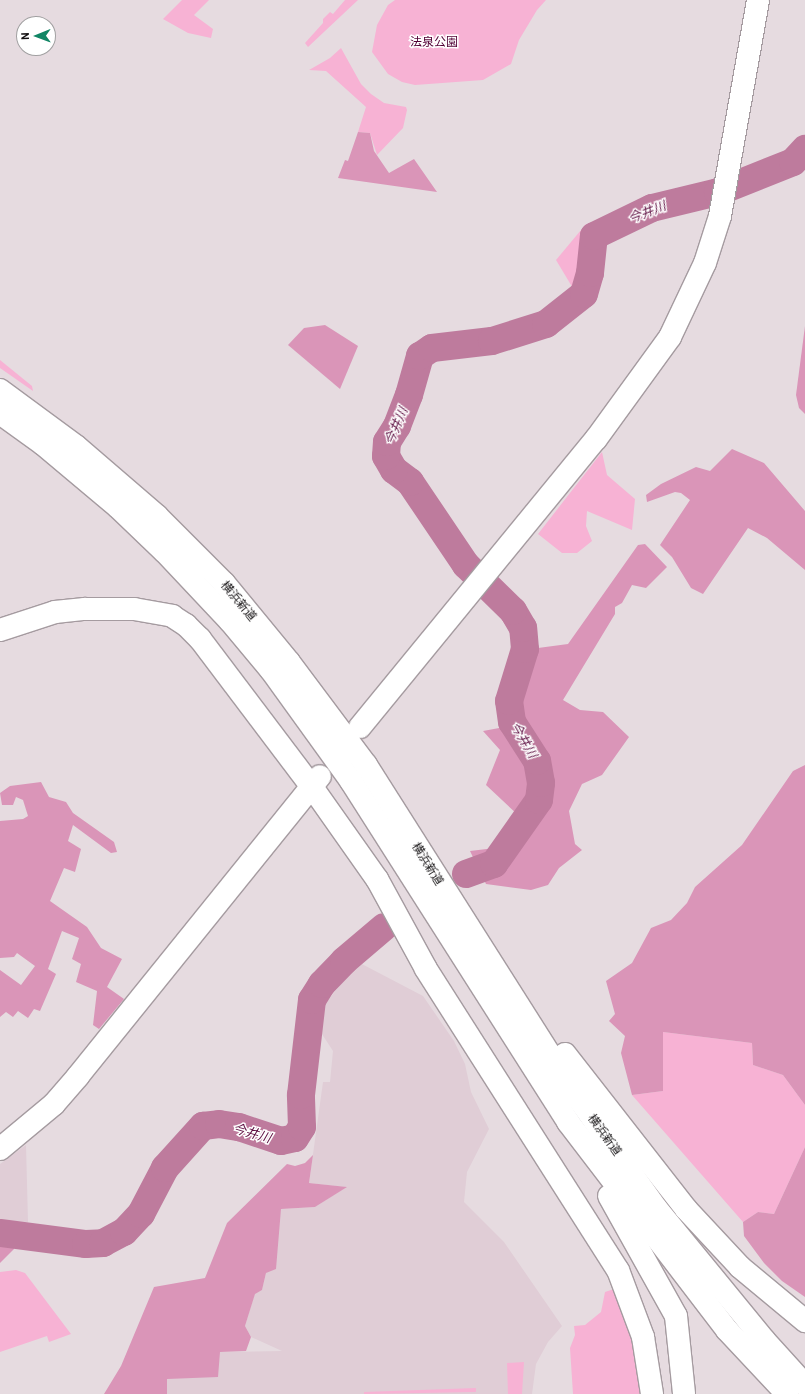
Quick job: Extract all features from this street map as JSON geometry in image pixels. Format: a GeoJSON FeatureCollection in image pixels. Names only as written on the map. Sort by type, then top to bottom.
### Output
{"type":"FeatureCollection","features":[{"type":"Feature","properties":{"kind":"main road"},"geometry":{"type":"LineString","coordinates":[[360,727],[596,439],[658,356],[699,277],[714,240],[722,204],[758,0]]}},
{"type":"Feature","properties":{"kind":"main road","name":"横浜新道"},"geometry":{"type":"LineString","coordinates":[[0,390],[76,446],[157,516],[224,583],[289,662],[366,765],[468,928],[571,1088],[656,1208],[764,1340],[805,1385]]}},
{"type":"Feature","properties":{"kind":"main road","name":"横浜新道"},"geometry":{"type":"LineString","coordinates":[[0,414],[43,444],[160,547],[195,582],[271,670],[351,782],[568,1122],[727,1330],[787,1394]]}},
{"type":"Feature","properties":{"kind":"main road"},"geometry":{"type":"LineString","coordinates":[[0,630],[55,612],[85,609],[134,609],[172,616],[186,625],[200,640],[316,781],[388,897],[406,934],[426,969],[618,1270],[643,1337],[652,1394]]}},
{"type":"Feature","properties":{"kind":"main road"},"geometry":{"type":"LineString","coordinates":[[0,1149],[54,1104],[316,781]]}},
{"type":"Feature","properties":{"kind":"main road"},"geometry":{"type":"LineString","coordinates":[[468,928],[686,1209],[740,1267],[805,1321]]}},
{"type":"Feature","properties":{"kind":"main road"},"geometry":{"type":"LineString","coordinates":[[568,1122],[676,1316],[697,1394]]}},
{"type":"Feature","properties":{"kind":"main road"},"geometry":{"type":"LineString","coordinates":[[676,1316],[684,1394]]}},
{"type":"Feature","properties":{"kind":"shaded area"},"geometry":{"type":"Polygon","coordinates":[[[358,132],[370,133],[374,151],[389,173],[414,159],[437,192],[338,178],[345,160],[348,161],[358,132]]]}},
{"type":"Feature","properties":{"kind":"shaded area"},"geometry":{"type":"Polygon","coordinates":[[[325,325],[358,346],[340,389],[288,345],[304,328],[325,325]]]}},
{"type":"Feature","properties":{"kind":"shaded area"},"geometry":{"type":"Polygon","coordinates":[[[805,326],[805,414],[799,408],[796,395],[805,326]]]}},
{"type":"Feature","properties":{"kind":"shaded area"},"geometry":{"type":"Polygon","coordinates":[[[732,449],[764,463],[805,511],[805,570],[767,538],[748,528],[703,594],[691,588],[672,557],[660,545],[690,500],[681,493],[675,492],[647,502],[646,495],[661,484],[696,467],[710,471],[732,449]]]}},
{"type":"Feature","properties":{"kind":"shaded area"},"geometry":{"type":"Polygon","coordinates":[[[645,544],[667,567],[646,588],[632,585],[622,603],[615,607],[615,614],[563,700],[580,710],[603,712],[629,737],[602,775],[582,784],[569,811],[575,844],[582,850],[559,868],[548,885],[531,890],[486,884],[470,851],[495,848],[524,837],[518,815],[486,785],[500,750],[483,731],[510,726],[496,699],[512,672],[514,638],[493,606],[493,584],[516,600],[532,629],[538,648],[568,644],[638,545],[645,544]]]}},
{"type":"Feature","properties":{"kind":"shaded area"},"geometry":{"type":"Polygon","coordinates":[[[805,765],[805,1105],[783,1075],[753,1065],[752,1043],[663,1032],[663,1091],[632,1095],[621,1053],[625,1036],[609,1021],[615,1014],[606,981],[632,963],[651,928],[671,920],[687,903],[695,887],[742,845],[793,771],[805,765]]]}},
{"type":"Feature","properties":{"kind":"shaded area"},"geometry":{"type":"Polygon","coordinates":[[[41,782],[49,797],[66,802],[73,813],[114,842],[117,852],[111,853],[73,825],[68,841],[81,849],[75,872],[64,868],[50,901],[87,927],[101,948],[122,959],[107,987],[124,999],[99,1029],[93,1025],[97,991],[76,982],[81,964],[72,959],[79,938],[62,931],[48,969],[56,974],[40,1011],[34,1009],[28,1018],[18,1011],[13,1017],[6,1012],[0,1017],[0,970],[21,985],[35,966],[17,953],[14,957],[0,958],[0,821],[23,819],[28,816],[23,800],[16,797],[13,805],[2,805],[0,793],[10,786],[41,782]]]}},
{"type":"Feature","properties":{"kind":"shaded area"},"geometry":{"type":"Polygon","coordinates":[[[358,962],[423,996],[454,1041],[465,1064],[471,1092],[489,1129],[467,1172],[464,1202],[504,1242],[562,1326],[548,1342],[536,1364],[532,1394],[167,1394],[167,1379],[220,1352],[282,1351],[251,1337],[245,1326],[255,1293],[262,1290],[281,1209],[315,1207],[346,1187],[309,1183],[323,1082],[330,1082],[333,1051],[318,1028],[322,1008],[358,962]]]}},
{"type":"Feature","properties":{"kind":"shaded area"},"geometry":{"type":"Polygon","coordinates":[[[26,1145],[28,1222],[0,1221],[0,1164],[26,1145]]]}},
{"type":"Feature","properties":{"kind":"shaded area"},"geometry":{"type":"Polygon","coordinates":[[[805,1147],[805,1297],[782,1281],[764,1263],[744,1236],[743,1222],[758,1212],[774,1214],[805,1147]]]}},
{"type":"Feature","properties":{"kind":"shaded area"},"geometry":{"type":"Polygon","coordinates":[[[313,1155],[309,1183],[347,1187],[315,1207],[281,1209],[276,1269],[266,1273],[262,1290],[255,1294],[245,1326],[251,1337],[246,1351],[220,1352],[218,1377],[167,1379],[167,1394],[104,1394],[121,1366],[154,1287],[205,1278],[227,1223],[287,1164],[295,1166],[305,1163],[313,1155]]]}},
{"type":"Feature","properties":{"kind":"shaded area"},"geometry":{"type":"Polygon","coordinates":[[[0,1239],[14,1241],[14,1249],[0,1263],[0,1239]]]}},
{"type":"Feature","properties":{"kind":"green space"},"geometry":{"type":"Polygon","coordinates":[[[182,0],[209,0],[194,15],[213,29],[211,38],[188,33],[163,19],[182,0]]]}},
{"type":"Feature","properties":{"kind":"green space"},"geometry":{"type":"Polygon","coordinates":[[[345,0],[358,0],[308,47],[305,43],[323,23],[323,19],[330,12],[333,14],[345,0]]]}},
{"type":"Feature","properties":{"kind":"green space","name":"法泉公園"},"geometry":{"type":"Polygon","coordinates":[[[395,0],[546,0],[537,10],[519,40],[511,64],[483,80],[415,85],[402,82],[388,74],[372,52],[377,25],[388,5],[395,0]]]}},
{"type":"Feature","properties":{"kind":"green space"},"geometry":{"type":"Polygon","coordinates":[[[341,48],[361,84],[371,94],[384,103],[406,107],[407,110],[403,128],[377,155],[370,133],[358,132],[366,107],[326,71],[309,70],[330,58],[341,48]]]}},
{"type":"Feature","properties":{"kind":"green space"},"geometry":{"type":"Polygon","coordinates":[[[586,224],[580,283],[574,290],[556,260],[586,224]]]}},
{"type":"Feature","properties":{"kind":"green space"},"geometry":{"type":"Polygon","coordinates":[[[0,360],[32,386],[33,391],[0,368],[0,360]]]}},
{"type":"Feature","properties":{"kind":"green space"},"geometry":{"type":"Polygon","coordinates":[[[602,452],[607,475],[635,499],[632,530],[587,511],[586,526],[592,541],[577,553],[562,553],[538,534],[602,452]]]}},
{"type":"Feature","properties":{"kind":"green space"},"geometry":{"type":"Polygon","coordinates":[[[663,1032],[752,1043],[753,1065],[783,1075],[805,1105],[805,1147],[774,1214],[758,1212],[743,1222],[632,1095],[663,1091],[663,1032]]]}},
{"type":"Feature","properties":{"kind":"green space"},"geometry":{"type":"Polygon","coordinates":[[[16,1270],[25,1273],[71,1334],[49,1342],[47,1336],[0,1352],[0,1272],[16,1270]]]}},
{"type":"Feature","properties":{"kind":"green space"},"geometry":{"type":"Polygon","coordinates":[[[614,1289],[634,1345],[641,1394],[573,1394],[570,1348],[575,1335],[574,1326],[585,1325],[601,1312],[605,1292],[614,1289]]]}},
{"type":"Feature","properties":{"kind":"green space"},"geometry":{"type":"Polygon","coordinates":[[[524,1362],[522,1394],[508,1394],[507,1363],[524,1362]]]}},
{"type":"Feature","properties":{"kind":"green space"},"geometry":{"type":"Polygon","coordinates":[[[476,1388],[476,1392],[364,1394],[364,1392],[476,1388]]]}},
{"type":"Feature","properties":{"kind":"waterway","name":"今井川"},"geometry":{"type":"LineString","coordinates":[[466,874],[494,864],[539,800],[541,783],[537,761],[512,722],[509,701],[525,649],[523,628],[513,611],[466,565],[410,482],[394,470],[386,456],[387,442],[397,426],[409,395],[420,356],[432,348],[492,341],[546,324],[584,294],[590,273],[594,236],[652,208],[718,192],[793,162],[805,149]]}},
{"type":"Feature","properties":{"kind":"waterway","name":"今井川"},"geometry":{"type":"LineString","coordinates":[[0,1233],[86,1244],[103,1243],[124,1232],[141,1214],[165,1168],[203,1126],[219,1124],[239,1127],[281,1141],[295,1138],[302,1127],[301,1095],[312,1000],[322,984],[344,961],[384,927]]}}]}
